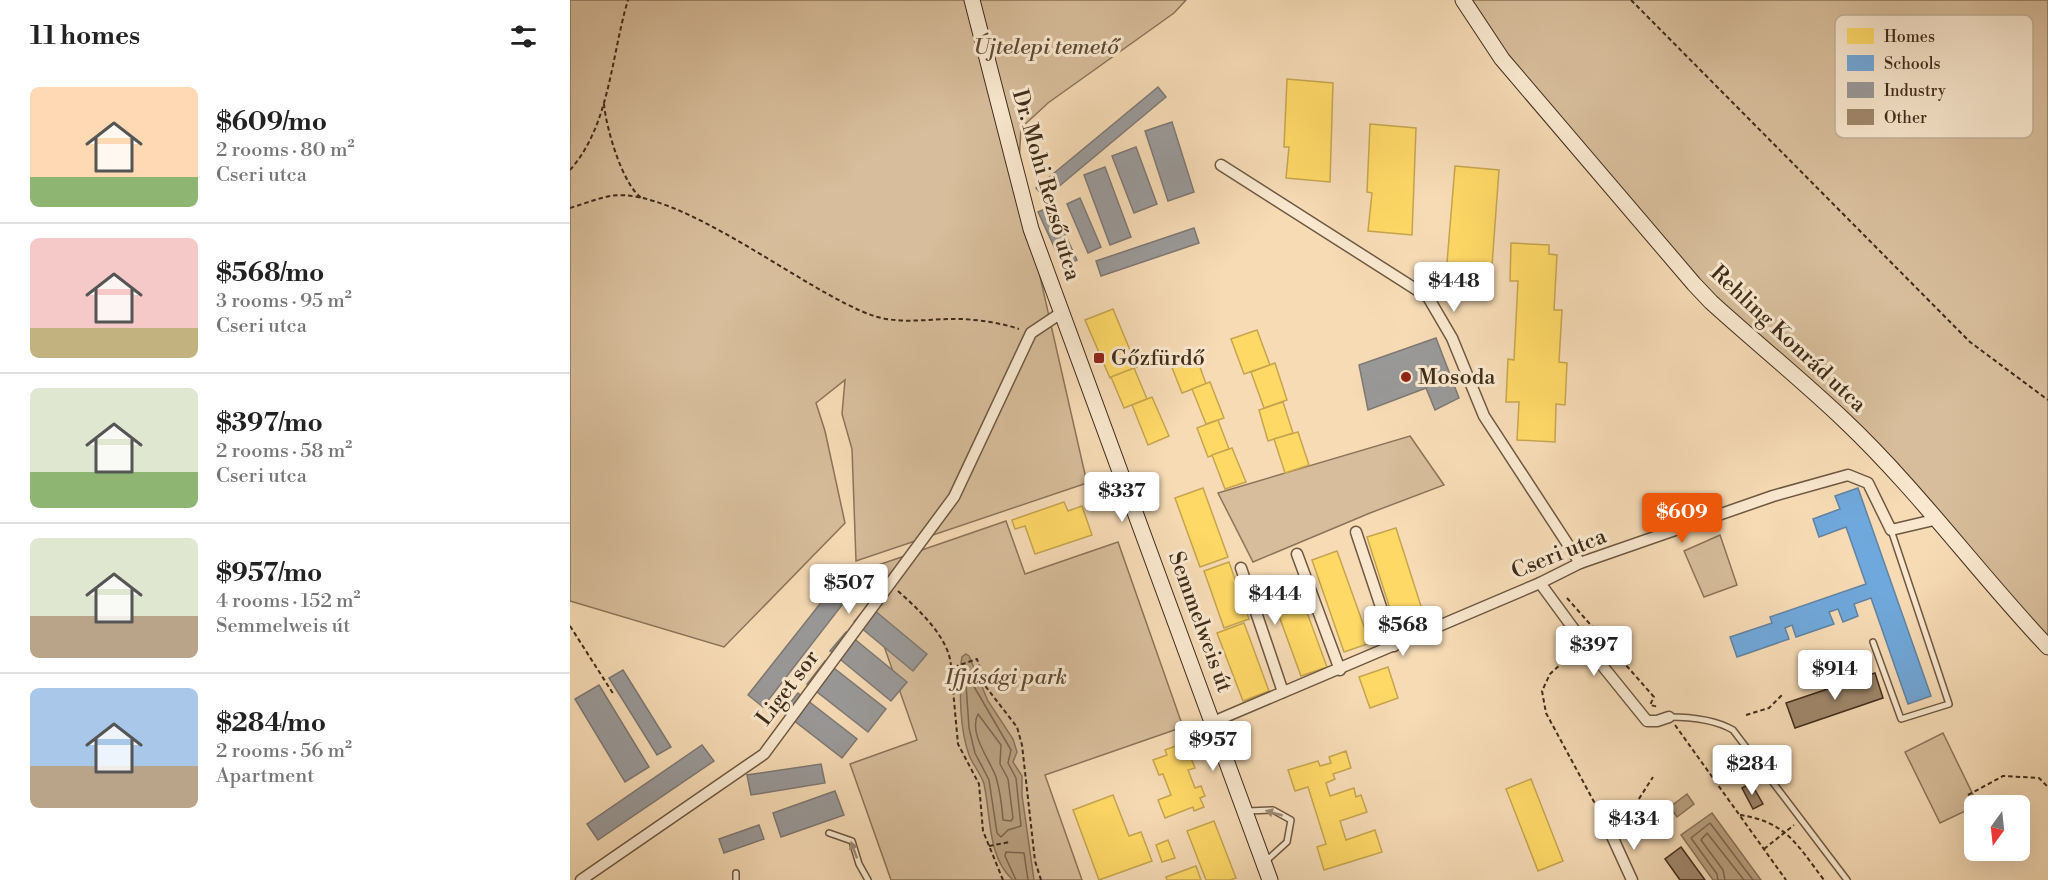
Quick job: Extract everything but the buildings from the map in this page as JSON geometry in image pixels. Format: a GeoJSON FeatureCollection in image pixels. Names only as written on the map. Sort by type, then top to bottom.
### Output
{"type":"FeatureCollection","features":[{"type":"Feature","properties":{"kind":"street","name":"Dr. Mohi Rezső utca"},"geometry":{"type":"LineString","coordinates":[[972,0],[1031,229],[1061,313]]}},
{"type":"Feature","properties":{"kind":"street","name":"Rehling Konrád utca"},"geometry":{"type":"LineString","coordinates":[[1463,0],[1503,59],[1711,302],[1845,420],[1938,519],[2011,607],[2048,647]]}},
{"type":"Feature","properties":{"kind":"street"},"geometry":{"type":"LineString","coordinates":[[1221,165],[1428,297],[1452,338],[1484,416],[1580,563]]}},
{"type":"Feature","properties":{"kind":"street"},"geometry":{"type":"LineString","coordinates":[[1031,333],[1061,313]]}},
{"type":"Feature","properties":{"kind":"street","name":"Semmelweis út"},"geometry":{"type":"LineString","coordinates":[[1061,313],[1270,880]]}},
{"type":"Feature","properties":{"kind":"street","name":"Liget sor"},"geometry":{"type":"LineString","coordinates":[[581,880],[764,754],[954,497],[1031,333]]}},
{"type":"Feature","properties":{"kind":"street","name":"Cseri utca"},"geometry":{"type":"LineString","coordinates":[[1213,722],[1340,670],[1540,583],[1580,563],[1773,496],[1848,475],[1868,483],[1891,530]]}},
{"type":"Feature","properties":{"kind":"street"},"geometry":{"type":"LineString","coordinates":[[1891,530],[1938,519]]}},
{"type":"Feature","properties":{"kind":"street"},"geometry":{"type":"LineString","coordinates":[[1356,532],[1394,646]]}},
{"type":"Feature","properties":{"kind":"street"},"geometry":{"type":"LineString","coordinates":[[1297,554],[1340,670]]}},
{"type":"Feature","properties":{"kind":"street"},"geometry":{"type":"LineString","coordinates":[[1241,568],[1282,692]]}},
{"type":"Feature","properties":{"kind":"street"},"geometry":{"type":"LineString","coordinates":[[1540,583],[1584,643],[1647,721],[1669,717]]}},
{"type":"Feature","properties":{"kind":"street"},"geometry":{"type":"LineString","coordinates":[[1611,834],[1632,880]]}},
{"type":"Feature","properties":{"kind":"street"},"geometry":{"type":"LineString","coordinates":[[1264,863],[1264,880]]}},
{"type":"Feature","properties":{"kind":"lane"},"geometry":{"type":"LineString","coordinates":[[1873,642],[1901,719],[1949,704],[1891,530]]}},
{"type":"Feature","properties":{"kind":"lane"},"geometry":{"type":"LineString","coordinates":[[1669,717],[1687,717],[1722,724],[1733,730],[1847,880]]}},
{"type":"Feature","properties":{"kind":"lane"},"geometry":{"type":"LineString","coordinates":[[1245,811],[1273,810],[1291,820],[1287,842],[1264,863]]}},
{"type":"Feature","properties":{"kind":"lane"},"geometry":{"type":"LineString","coordinates":[[829,833],[852,842],[859,864],[868,880]]}},
{"type":"Feature","properties":{"kind":"path"},"geometry":{"type":"LineString","coordinates":[[570,170],[582,156],[599,120],[628,0]]}},
{"type":"Feature","properties":{"kind":"path"},"geometry":{"type":"LineString","coordinates":[[1631,0],[1970,342],[2048,400]]}},
{"type":"Feature","properties":{"kind":"path"},"geometry":{"type":"LineString","coordinates":[[603,102],[606,122],[629,183],[636,195],[719,232],[835,298],[875,316],[907,322],[962,319],[1002,324],[1031,333]]}},
{"type":"Feature","properties":{"kind":"path"},"geometry":{"type":"LineString","coordinates":[[570,208],[611,196],[646,200]]}},
{"type":"Feature","properties":{"kind":"path"},"geometry":{"type":"LineString","coordinates":[[890,584],[928,618],[951,660],[958,744],[979,784],[983,831],[1003,880]]}},
{"type":"Feature","properties":{"kind":"path"},"geometry":{"type":"LineString","coordinates":[[570,626],[614,695]]}},
{"type":"Feature","properties":{"kind":"path"},"geometry":{"type":"LineString","coordinates":[[1584,643],[1550,674],[1542,691],[1546,713],[1593,796],[1611,834]]}},
{"type":"Feature","properties":{"kind":"path"},"geometry":{"type":"LineString","coordinates":[[1814,651],[1827,682]]}},
{"type":"Feature","properties":{"kind":"path"},"geometry":{"type":"LineString","coordinates":[[951,668],[977,659],[986,687],[1017,727],[1022,745],[1035,861],[1041,880]]}},
{"type":"Feature","properties":{"kind":"path"},"geometry":{"type":"LineString","coordinates":[[1746,715],[1769,708],[1782,695]]}},
{"type":"Feature","properties":{"kind":"path"},"geometry":{"type":"LineString","coordinates":[[1968,795],[2003,776],[2039,778],[2048,787]]}},
{"type":"Feature","properties":{"kind":"path"},"geometry":{"type":"LineString","coordinates":[[1622,858],[1624,822],[1653,777]]}},
{"type":"Feature","properties":{"kind":"path"},"geometry":{"type":"LineString","coordinates":[[1740,815],[1758,818],[1786,831],[1824,880]]}},
{"type":"Feature","properties":{"kind":"path"},"geometry":{"type":"LineString","coordinates":[[1764,849],[1801,820]]}},
{"type":"Feature","properties":{"kind":"path"},"geometry":{"type":"LineString","coordinates":[[989,846],[1010,842]]}},
{"type":"Feature","properties":{"kind":"green space","name":"Újtelepi temető"},"geometry":{"type":"Polygon","coordinates":[[[570,0],[1186,0],[1174,13],[1048,103],[1021,128],[1018,180],[1087,483],[856,561],[852,449],[842,414],[845,380],[816,403],[825,431],[845,523],[724,647],[570,601],[570,0]]]}},
{"type":"Feature","properties":{"kind":"green space"},"geometry":{"type":"Polygon","coordinates":[[[1463,0],[2048,0],[2048,647],[1938,519],[1711,302],[1463,0]]]}},
{"type":"Feature","properties":{"kind":"green space"},"geometry":{"type":"Polygon","coordinates":[[[1410,436],[1444,485],[1253,562],[1218,493],[1410,436]]]}},
{"type":"Feature","properties":{"kind":"green space","name":"Ifjúsági park"},"geometry":{"type":"Polygon","coordinates":[[[1006,521],[1025,574],[1118,542],[1183,727],[1045,775],[1082,880],[891,880],[850,764],[917,740],[858,572],[1006,521]]]}},
{"type":"Feature","properties":{"kind":"green space"},"geometry":{"type":"Polygon","coordinates":[[[1720,535],[1737,585],[1704,597],[1684,551],[1720,535]]]}},
{"type":"Feature","properties":{"kind":"green space"},"geometry":{"type":"Polygon","coordinates":[[[1943,733],[1973,795],[1964,795],[1964,812],[1940,823],[1905,752],[1943,733]]]}},
{"type":"Feature","properties":{"kind":"water"},"geometry":{"type":"Polygon","coordinates":[[[966,654],[969,656],[988,701],[1013,739],[1017,752],[1013,762],[1022,776],[1022,795],[1034,880],[1013,880],[998,860],[994,848],[984,784],[969,755],[963,733],[960,698],[961,663],[962,657],[966,654]]]}},
{"type":"Feature","properties":{"kind":"water"},"geometry":{"type":"Polygon","coordinates":[[[1687,794],[1694,804],[1677,817],[1670,807],[1687,794]]]}},
{"type":"Feature","properties":{"kind":"water"},"geometry":{"type":"Polygon","coordinates":[[[1712,813],[1761,880],[1713,880],[1681,835],[1712,813]]]}},
{"type":"Feature","properties":{"kind":"place","name":"Gőzfürdő"},"geometry":{"type":"Point","coordinates":[1099,358]}},
{"type":"Feature","properties":{"kind":"place","name":"Mosoda"},"geometry":{"type":"Point","coordinates":[1406,377]}}]}
